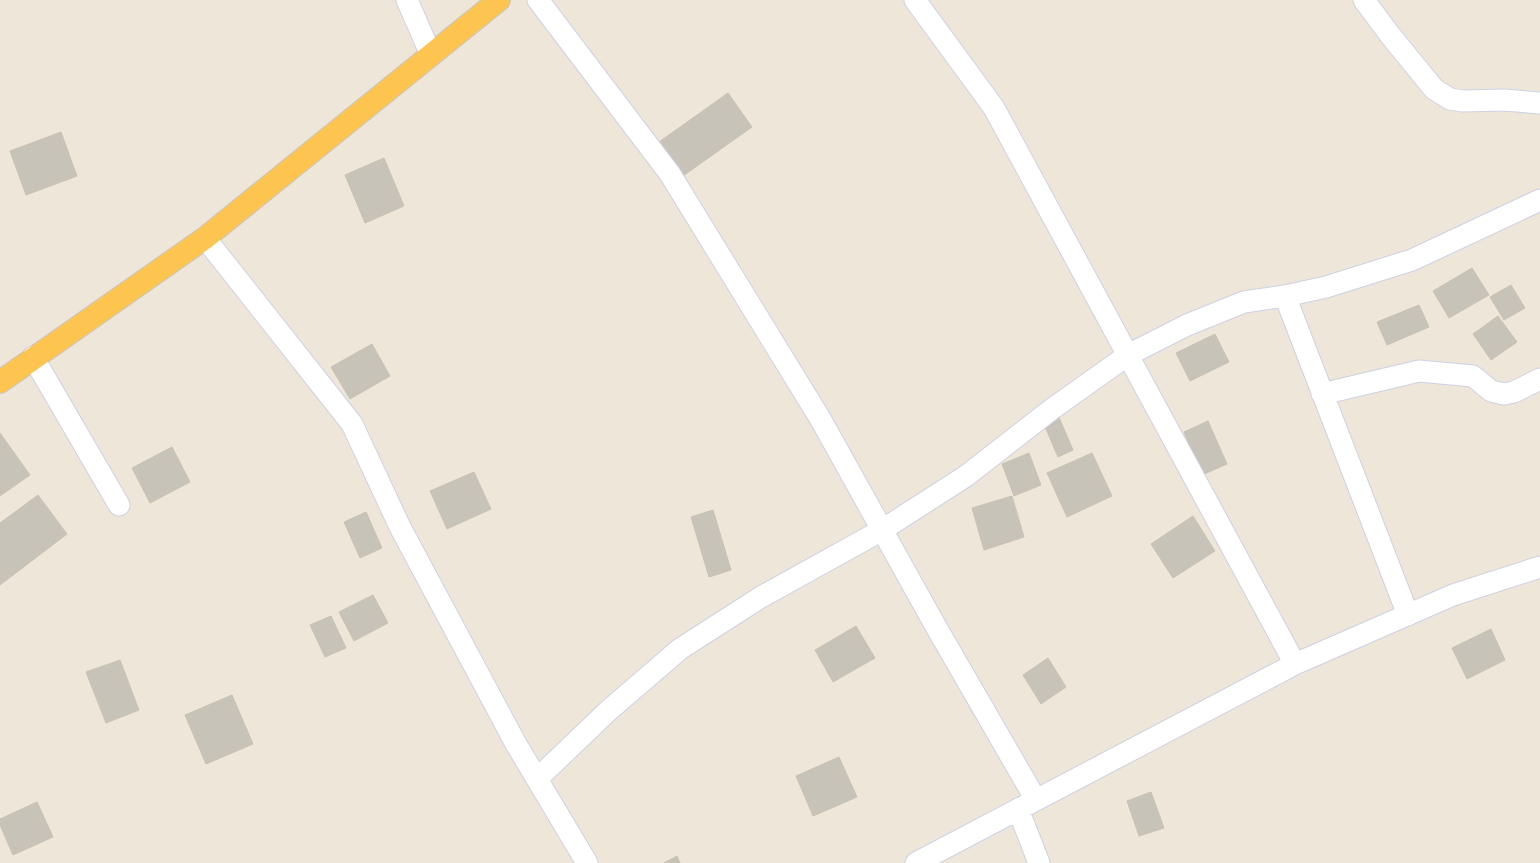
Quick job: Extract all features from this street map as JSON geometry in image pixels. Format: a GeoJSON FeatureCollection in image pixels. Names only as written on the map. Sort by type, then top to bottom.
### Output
{"type":"FeatureCollection","features":[{"type":"Feature","properties":{"kind":"highway"},"geometry":{"type":"LineString","coordinates":[[0,382],[33,357],[204,238],[499,0]]}},
{"type":"Feature","properties":{"kind":"street"},"geometry":{"type":"LineString","coordinates":[[407,0],[431,55]]}},
{"type":"Feature","properties":{"kind":"street"},"geometry":{"type":"LineString","coordinates":[[538,0],[670,174],[822,420],[935,625],[1027,805],[1039,863]]}},
{"type":"Feature","properties":{"kind":"street"},"geometry":{"type":"LineString","coordinates":[[914,0],[994,108],[1296,664]]}},
{"type":"Feature","properties":{"kind":"street"},"geometry":{"type":"LineString","coordinates":[[1364,0],[1390,35],[1434,89],[1450,99],[1463,102],[1504,100],[1540,103]]}},
{"type":"Feature","properties":{"kind":"street"},"geometry":{"type":"LineString","coordinates":[[537,779],[608,711],[680,649],[761,597],[882,530],[966,476],[1052,408],[1128,355],[1187,325],[1244,302],[1285,296],[1326,287],[1412,260],[1540,200]]}},
{"type":"Feature","properties":{"kind":"street"},"geometry":{"type":"LineString","coordinates":[[204,238],[352,424],[400,527],[512,737],[587,863]]}},
{"type":"Feature","properties":{"kind":"street"},"geometry":{"type":"LineString","coordinates":[[1285,296],[1408,615]]}},
{"type":"Feature","properties":{"kind":"street"},"geometry":{"type":"LineString","coordinates":[[33,357],[119,505]]}},
{"type":"Feature","properties":{"kind":"street"},"geometry":{"type":"LineString","coordinates":[[1322,394],[1419,371],[1473,376],[1492,391],[1504,394],[1514,392],[1540,379]]}},
{"type":"Feature","properties":{"kind":"street"},"geometry":{"type":"LineString","coordinates":[[916,863],[1296,664],[1453,595],[1540,567]]}},
{"type":"Feature","properties":{"kind":"building"},"geometry":{"type":"Polygon","coordinates":[[[728,93],[752,127],[683,176],[659,142],[728,93]]]}},
{"type":"Feature","properties":{"kind":"building"},"geometry":{"type":"Polygon","coordinates":[[[61,132],[77,176],[26,195],[10,151],[61,132]]]}},
{"type":"Feature","properties":{"kind":"building"},"geometry":{"type":"Polygon","coordinates":[[[384,158],[404,206],[365,223],[345,175],[384,158]]]}},
{"type":"Feature","properties":{"kind":"building"},"geometry":{"type":"Polygon","coordinates":[[[1472,268],[1489,295],[1449,318],[1433,291],[1472,268]]]}},
{"type":"Feature","properties":{"kind":"building"},"geometry":{"type":"Polygon","coordinates":[[[1511,285],[1525,308],[1504,320],[1490,297],[1511,285]]]}},
{"type":"Feature","properties":{"kind":"building"},"geometry":{"type":"Polygon","coordinates":[[[1419,305],[1429,327],[1387,345],[1377,322],[1419,305]]]}},
{"type":"Feature","properties":{"kind":"building"},"geometry":{"type":"Polygon","coordinates":[[[1498,316],[1517,342],[1491,360],[1473,334],[1498,316]]]}},
{"type":"Feature","properties":{"kind":"building"},"geometry":{"type":"Polygon","coordinates":[[[1215,334],[1229,362],[1190,381],[1176,353],[1215,334]]]}},
{"type":"Feature","properties":{"kind":"building"},"geometry":{"type":"Polygon","coordinates":[[[372,344],[390,376],[350,399],[331,367],[372,344]]]}},
{"type":"Feature","properties":{"kind":"building"},"geometry":{"type":"Polygon","coordinates":[[[1058,415],[1073,450],[1058,457],[1043,422],[1058,415]]]}},
{"type":"Feature","properties":{"kind":"building"},"geometry":{"type":"Polygon","coordinates":[[[1208,421],[1227,464],[1202,475],[1184,432],[1208,421]]]}},
{"type":"Feature","properties":{"kind":"building"},"geometry":{"type":"Polygon","coordinates":[[[0,433],[30,475],[0,496],[0,433]]]}},
{"type":"Feature","properties":{"kind":"building"},"geometry":{"type":"Polygon","coordinates":[[[172,447],[190,482],[150,503],[132,468],[172,447]]]}},
{"type":"Feature","properties":{"kind":"building"},"geometry":{"type":"Polygon","coordinates":[[[1029,453],[1041,485],[1014,496],[1002,464],[1029,453]]]}},
{"type":"Feature","properties":{"kind":"building"},"geometry":{"type":"Polygon","coordinates":[[[1092,453],[1112,496],[1067,517],[1047,473],[1092,453]]]}},
{"type":"Feature","properties":{"kind":"building"},"geometry":{"type":"Polygon","coordinates":[[[474,472],[491,509],[447,529],[430,491],[474,472]]]}},
{"type":"Feature","properties":{"kind":"building"},"geometry":{"type":"Polygon","coordinates":[[[38,495],[67,534],[0,585],[0,523],[38,495]]]}},
{"type":"Feature","properties":{"kind":"building"},"geometry":{"type":"Polygon","coordinates":[[[1012,496],[1024,537],[984,550],[972,508],[1012,496]]]}},
{"type":"Feature","properties":{"kind":"building"},"geometry":{"type":"Polygon","coordinates":[[[713,510],[731,570],[709,577],[691,517],[713,510]]]}},
{"type":"Feature","properties":{"kind":"building"},"geometry":{"type":"Polygon","coordinates":[[[366,512],[382,548],[360,558],[344,522],[366,512]]]}},
{"type":"Feature","properties":{"kind":"building"},"geometry":{"type":"Polygon","coordinates":[[[1193,516],[1215,551],[1173,578],[1151,544],[1193,516]]]}},
{"type":"Feature","properties":{"kind":"building"},"geometry":{"type":"Polygon","coordinates":[[[373,595],[388,623],[354,641],[339,612],[373,595]]]}},
{"type":"Feature","properties":{"kind":"building"},"geometry":{"type":"Polygon","coordinates":[[[331,616],[346,648],[325,657],[310,625],[331,616]]]}},
{"type":"Feature","properties":{"kind":"building"},"geometry":{"type":"Polygon","coordinates":[[[856,626],[875,658],[833,682],[815,650],[856,626]]]}},
{"type":"Feature","properties":{"kind":"building"},"geometry":{"type":"Polygon","coordinates":[[[1491,629],[1505,660],[1467,679],[1452,648],[1491,629]]]}},
{"type":"Feature","properties":{"kind":"building"},"geometry":{"type":"Polygon","coordinates":[[[1048,658],[1066,687],[1041,704],[1023,675],[1048,658]]]}},
{"type":"Feature","properties":{"kind":"building"},"geometry":{"type":"Polygon","coordinates":[[[120,660],[139,710],[106,723],[86,672],[120,660]]]}},
{"type":"Feature","properties":{"kind":"building"},"geometry":{"type":"Polygon","coordinates":[[[232,695],[253,744],[206,764],[185,715],[232,695]]]}},
{"type":"Feature","properties":{"kind":"building"},"geometry":{"type":"Polygon","coordinates":[[[839,757],[857,797],[813,816],[796,776],[839,757]]]}},
{"type":"Feature","properties":{"kind":"building"},"geometry":{"type":"Polygon","coordinates":[[[1151,792],[1164,828],[1139,836],[1127,801],[1151,792]]]}},
{"type":"Feature","properties":{"kind":"building"},"geometry":{"type":"Polygon","coordinates":[[[37,802],[53,837],[13,855],[0,825],[0,819],[37,802]]]}},
{"type":"Feature","properties":{"kind":"building"},"geometry":{"type":"Polygon","coordinates":[[[677,856],[680,863],[664,863],[677,856]]]}}]}
